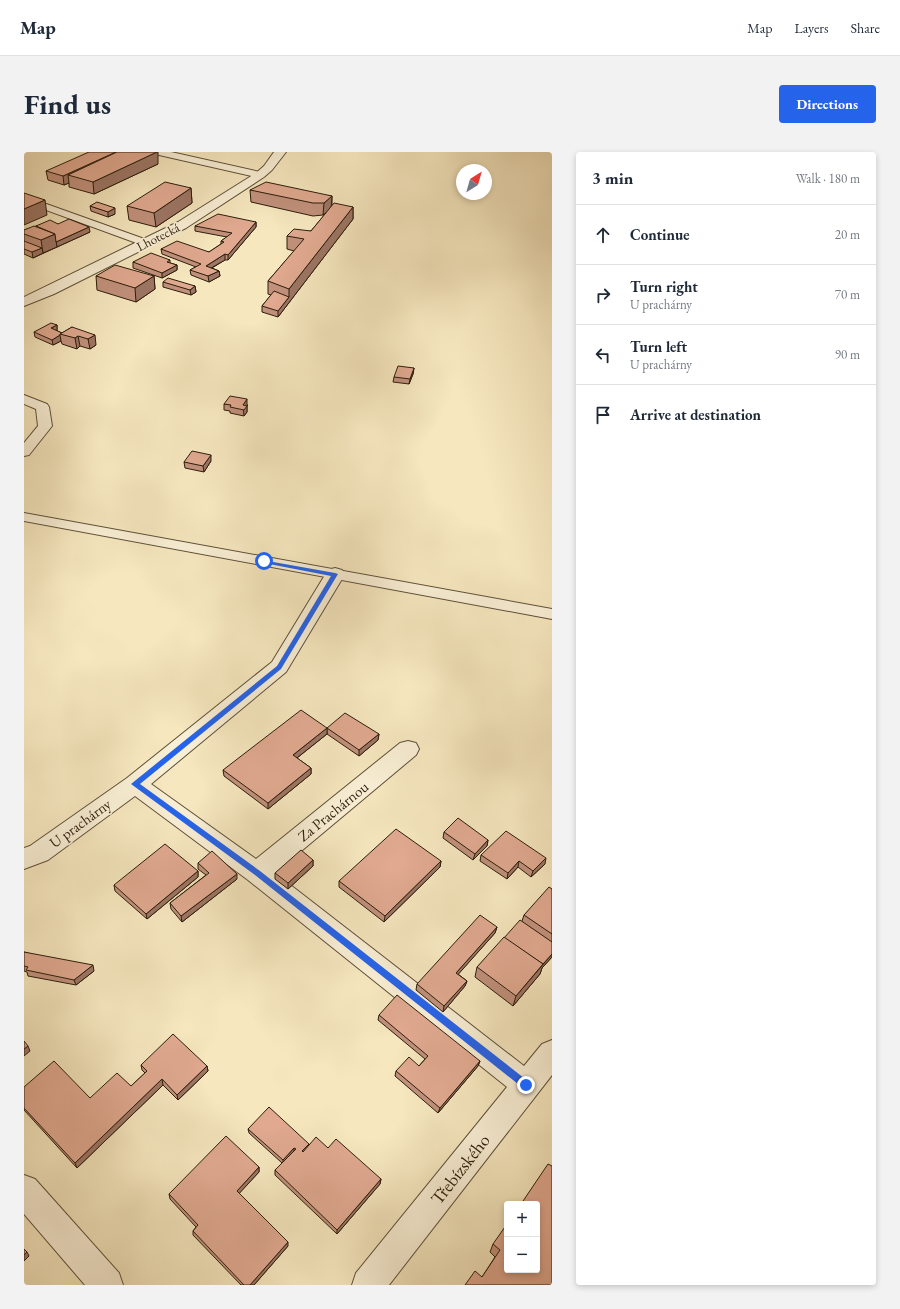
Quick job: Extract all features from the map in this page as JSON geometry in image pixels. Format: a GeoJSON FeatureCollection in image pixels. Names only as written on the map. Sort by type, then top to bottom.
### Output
{"type":"FeatureCollection","features":[{"type":"Feature","properties":{"kind":"street","name":"Lhotecká"},"geometry":{"type":"LineString","coordinates":[[24,302],[182,225],[260,175],[268,168],[280,152]]}},
{"type":"Feature","properties":{"kind":"street","name":"U prachárny"},"geometry":{"type":"LineString","coordinates":[[24,859],[39,853],[135,784],[279,667],[335,574]]}},
{"type":"Feature","properties":{"kind":"street","name":"Za Prachárnou"},"geometry":{"type":"LineString","coordinates":[[257,873],[408,750]]}},
{"type":"Feature","properties":{"kind":"street"},"geometry":{"type":"LineString","coordinates":[[135,784],[257,873],[526,1085]]}},
{"type":"Feature","properties":{"kind":"street","name":"Třebízského"},"geometry":{"type":"LineString","coordinates":[[368,1285],[552,1053]]}},
{"type":"Feature","properties":{"kind":"street"},"geometry":{"type":"LineString","coordinates":[[24,1190],[107,1285]]}},
{"type":"Feature","properties":{"kind":"lane"},"geometry":{"type":"LineString","coordinates":[[159,152],[260,175]]}},
{"type":"Feature","properties":{"kind":"lane"},"geometry":{"type":"LineString","coordinates":[[24,198],[146,243]]}},
{"type":"Feature","properties":{"kind":"lane"},"geometry":{"type":"LineString","coordinates":[[24,399],[42,408],[45,426],[24,452]]}},
{"type":"Feature","properties":{"kind":"lane"},"geometry":{"type":"LineString","coordinates":[[24,517],[552,614]]}},
{"type":"Feature","properties":{"kind":"building"},"geometry":{"type":"Polygon","coordinates":[[[89,152],[116,152],[63,176],[46,171],[89,152]]]}},
{"type":"Feature","properties":{"kind":"building"},"geometry":{"type":"Polygon","coordinates":[[[117,152],[157,152],[93,182],[68,175],[117,152]]]}},
{"type":"Feature","properties":{"kind":"building"},"geometry":{"type":"Polygon","coordinates":[[[165,182],[191,188],[154,213],[127,206],[165,182]]]}},
{"type":"Feature","properties":{"kind":"building"},"geometry":{"type":"Polygon","coordinates":[[[266,182],[332,196],[324,203],[313,203],[250,190],[266,182]]]}},
{"type":"Feature","properties":{"kind":"building"},"geometry":{"type":"Polygon","coordinates":[[[24,193],[45,200],[24,209],[24,193]]]}},
{"type":"Feature","properties":{"kind":"building"},"geometry":{"type":"Polygon","coordinates":[[[97,202],[115,208],[108,212],[90,206],[97,202]]]}},
{"type":"Feature","properties":{"kind":"building"},"geometry":{"type":"Polygon","coordinates":[[[334,203],[353,207],[289,289],[268,281],[304,239],[287,236],[294,229],[311,231],[334,203]]]}},
{"type":"Feature","properties":{"kind":"building"},"geometry":{"type":"Polygon","coordinates":[[[218,214],[256,222],[228,255],[225,254],[206,266],[219,271],[208,276],[190,270],[201,264],[161,249],[177,241],[209,252],[224,242],[221,241],[232,233],[195,226],[218,214]]]}},
{"type":"Feature","properties":{"kind":"building"},"geometry":{"type":"Polygon","coordinates":[[[69,219],[89,227],[56,242],[55,234],[36,226],[50,220],[58,224],[69,219]]]}},
{"type":"Feature","properties":{"kind":"building"},"geometry":{"type":"Polygon","coordinates":[[[34,226],[55,234],[41,240],[24,234],[24,230],[34,226]]]}},
{"type":"Feature","properties":{"kind":"building"},"geometry":{"type":"Polygon","coordinates":[[[24,241],[42,248],[32,252],[24,249],[24,241]]]}},
{"type":"Feature","properties":{"kind":"building"},"geometry":{"type":"Polygon","coordinates":[[[151,253],[170,260],[167,262],[177,265],[162,273],[133,262],[151,253]]]}},
{"type":"Feature","properties":{"kind":"building"},"geometry":{"type":"Polygon","coordinates":[[[115,265],[154,276],[135,288],[96,276],[115,265]]]}},
{"type":"Feature","properties":{"kind":"building"},"geometry":{"type":"Polygon","coordinates":[[[168,278],[195,286],[190,290],[163,282],[168,278]]]}},
{"type":"Feature","properties":{"kind":"building"},"geometry":{"type":"Polygon","coordinates":[[[274,291],[289,297],[278,311],[262,306],[274,291]]]}},
{"type":"Feature","properties":{"kind":"building"},"geometry":{"type":"Polygon","coordinates":[[[51,323],[57,325],[51,328],[62,333],[52,340],[34,332],[51,323]]]}},
{"type":"Feature","properties":{"kind":"building"},"geometry":{"type":"Polygon","coordinates":[[[72,327],[95,335],[88,339],[78,336],[75,338],[60,334],[72,327]]]}},
{"type":"Feature","properties":{"kind":"building"},"geometry":{"type":"Polygon","coordinates":[[[398,366],[414,368],[410,379],[394,377],[398,366]]]}},
{"type":"Feature","properties":{"kind":"building"},"geometry":{"type":"Polygon","coordinates":[[[230,396],[247,399],[243,405],[247,406],[244,410],[224,404],[230,396]]]}},
{"type":"Feature","properties":{"kind":"building"},"geometry":{"type":"Polygon","coordinates":[[[192,451],[211,455],[203,466],[184,462],[192,451]]]}},
{"type":"Feature","properties":{"kind":"building"},"geometry":{"type":"Polygon","coordinates":[[[301,710],[327,728],[293,755],[311,768],[268,803],[223,770],[301,710]]]}},
{"type":"Feature","properties":{"kind":"building"},"geometry":{"type":"Polygon","coordinates":[[[345,713],[379,734],[359,750],[327,728],[345,713]]]}},
{"type":"Feature","properties":{"kind":"building"},"geometry":{"type":"Polygon","coordinates":[[[458,818],[488,840],[475,854],[444,832],[458,818]]]}},
{"type":"Feature","properties":{"kind":"building"},"geometry":{"type":"Polygon","coordinates":[[[396,829],[441,861],[385,916],[339,881],[396,829]]]}},
{"type":"Feature","properties":{"kind":"building"},"geometry":{"type":"Polygon","coordinates":[[[506,831],[546,858],[533,871],[519,861],[508,873],[481,855],[506,831]]]}},
{"type":"Feature","properties":{"kind":"building"},"geometry":{"type":"Polygon","coordinates":[[[165,844],[198,871],[146,914],[114,885],[165,844]]]}},
{"type":"Feature","properties":{"kind":"building"},"geometry":{"type":"Polygon","coordinates":[[[301,850],[313,860],[288,883],[275,873],[301,850]]]}},
{"type":"Feature","properties":{"kind":"building"},"geometry":{"type":"Polygon","coordinates":[[[212,851],[237,874],[181,916],[170,903],[209,873],[198,863],[212,851]]]}},
{"type":"Feature","properties":{"kind":"building"},"geometry":{"type":"Polygon","coordinates":[[[549,887],[552,889],[552,934],[524,915],[549,887]]]}},
{"type":"Feature","properties":{"kind":"building"},"geometry":{"type":"Polygon","coordinates":[[[480,915],[497,927],[456,973],[467,981],[444,1006],[417,984],[480,915]]]}},
{"type":"Feature","properties":{"kind":"building"},"geometry":{"type":"Polygon","coordinates":[[[520,920],[552,942],[552,954],[543,964],[504,938],[520,920]]]}},
{"type":"Feature","properties":{"kind":"building"},"geometry":{"type":"Polygon","coordinates":[[[504,937],[543,964],[516,996],[477,967],[504,937]]]}},
{"type":"Feature","properties":{"kind":"building"},"geometry":{"type":"Polygon","coordinates":[[[24,952],[93,965],[74,980],[26,970],[28,967],[24,966],[24,952]]]}},
{"type":"Feature","properties":{"kind":"building"},"geometry":{"type":"Polygon","coordinates":[[[397,995],[480,1061],[440,1108],[396,1071],[409,1057],[419,1066],[428,1056],[379,1015],[397,995]]]}},
{"type":"Feature","properties":{"kind":"building"},"geometry":{"type":"Polygon","coordinates":[[[173,1034],[207,1066],[177,1095],[162,1079],[75,1163],[24,1108],[24,1087],[54,1061],[90,1098],[117,1073],[131,1086],[147,1071],[141,1065],[173,1034]]]}},
{"type":"Feature","properties":{"kind":"building"},"geometry":{"type":"Polygon","coordinates":[[[24,1041],[28,1046],[24,1049],[24,1041]]]}},
{"type":"Feature","properties":{"kind":"building"},"geometry":{"type":"Polygon","coordinates":[[[269,1107],[309,1144],[302,1151],[303,1152],[316,1137],[328,1148],[336,1139],[381,1179],[337,1230],[275,1170],[296,1149],[294,1148],[283,1160],[248,1129],[269,1107]]]}},
{"type":"Feature","properties":{"kind":"building"},"geometry":{"type":"Polygon","coordinates":[[[226,1136],[259,1167],[237,1191],[288,1242],[250,1285],[244,1285],[193,1231],[198,1225],[169,1194],[226,1136]]]}},
{"type":"Feature","properties":{"kind":"building"},"geometry":{"type":"Polygon","coordinates":[[[548,1164],[552,1166],[552,1285],[465,1285],[475,1271],[482,1277],[500,1250],[493,1244],[504,1228],[504,1273],[540,1273],[540,1201],[523,1201],[548,1164]]]}},
{"type":"Feature","properties":{"kind":"route"},"geometry":{"type":"LineString","coordinates":[[264,561],[335,574],[279,667],[135,784],[257,873],[526,1085]]}}]}
